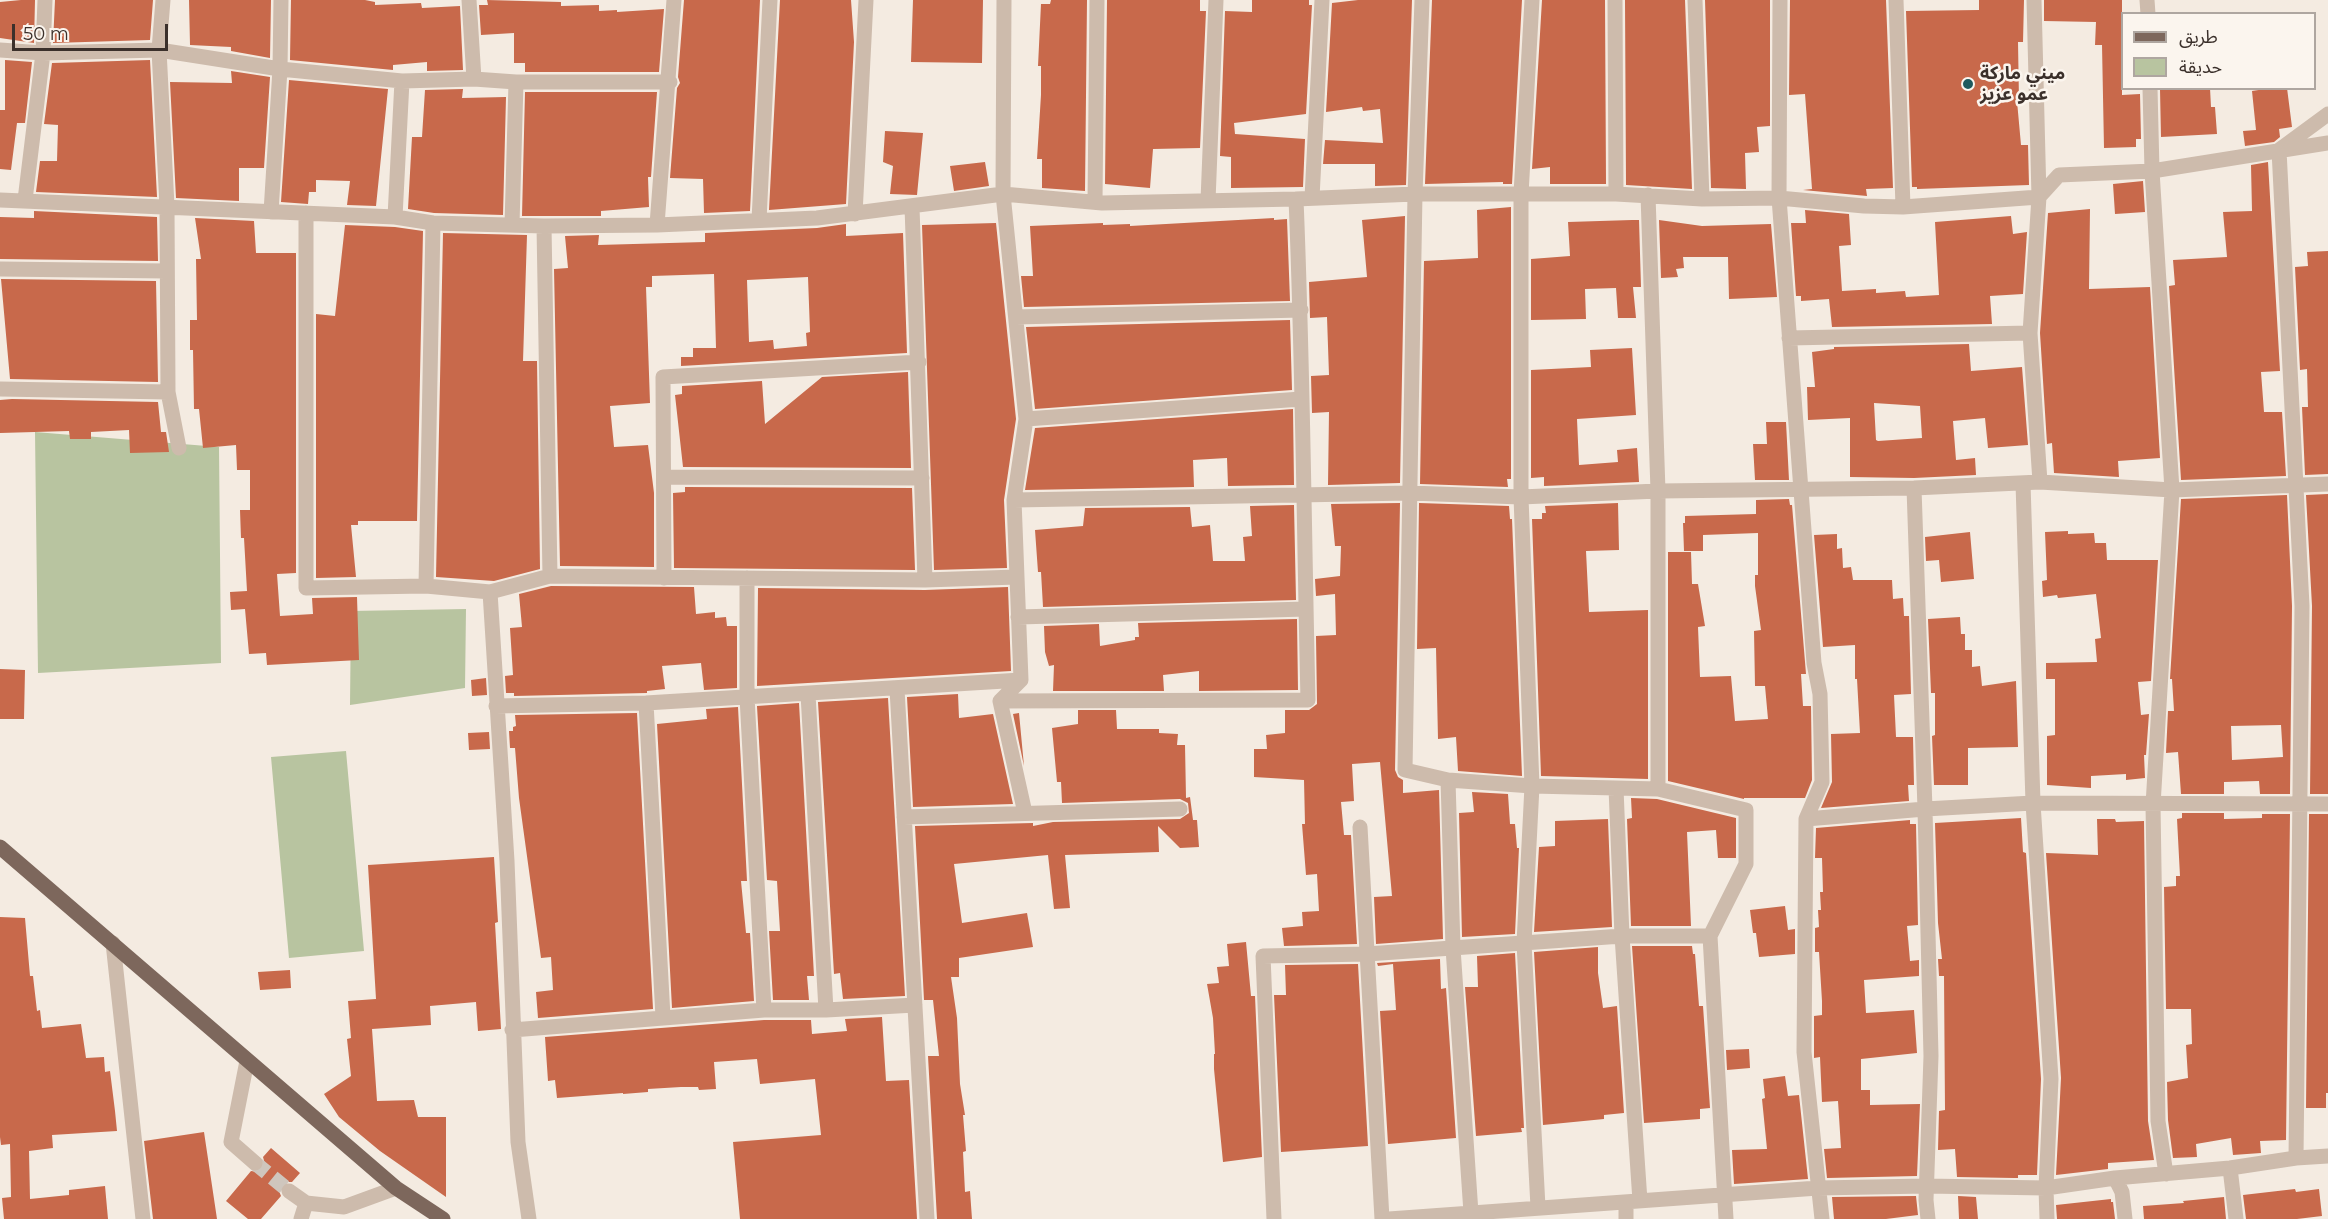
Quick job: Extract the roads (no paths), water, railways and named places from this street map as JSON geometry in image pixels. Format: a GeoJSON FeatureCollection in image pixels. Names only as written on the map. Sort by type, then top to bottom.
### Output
{"type":"FeatureCollection","features":[{"type":"Feature","properties":{"kind":"main road"},"geometry":{"type":"LineString","coordinates":[[0,847],[396,1188],[442,1219]]}},
{"type":"Feature","properties":{"kind":"street"},"geometry":{"type":"LineString","coordinates":[[25,200],[42,53],[45,0]]}},
{"type":"Feature","properties":{"kind":"street"},"geometry":{"type":"LineString","coordinates":[[163,0],[159,50],[167,206],[168,392],[178,448]]}},
{"type":"Feature","properties":{"kind":"street"},"geometry":{"type":"LineString","coordinates":[[271,212],[280,69],[281,0]]}},
{"type":"Feature","properties":{"kind":"street"},"geometry":{"type":"LineString","coordinates":[[469,0],[474,79]]}},
{"type":"Feature","properties":{"kind":"street"},"geometry":{"type":"LineString","coordinates":[[657,225],[670,82],[674,0],[665,0]]}},
{"type":"Feature","properties":{"kind":"street"},"geometry":{"type":"LineString","coordinates":[[759,220],[770,0]]}},
{"type":"Feature","properties":{"kind":"street"},"geometry":{"type":"LineString","coordinates":[[855,214],[866,0]]}},
{"type":"Feature","properties":{"kind":"street"},"geometry":{"type":"LineString","coordinates":[[1000,701],[1021,680],[1014,500],[1026,419],[1003,194],[1004,0]]}},
{"type":"Feature","properties":{"kind":"street"},"geometry":{"type":"LineString","coordinates":[[1095,202],[1097,0]]}},
{"type":"Feature","properties":{"kind":"street"},"geometry":{"type":"LineString","coordinates":[[1208,201],[1216,0]]}},
{"type":"Feature","properties":{"kind":"street"},"geometry":{"type":"LineString","coordinates":[[1312,198],[1322,0]]}},
{"type":"Feature","properties":{"kind":"street"},"geometry":{"type":"LineString","coordinates":[[1422,0],[1405,770],[1448,780],[1532,786],[1658,789],[1746,810],[1746,864],[1710,936],[1726,1219]]}},
{"type":"Feature","properties":{"kind":"street"},"geometry":{"type":"LineString","coordinates":[[1532,0],[1521,194],[1521,497],[1532,786],[1524,944],[1538,1207]]}},
{"type":"Feature","properties":{"kind":"street"},"geometry":{"type":"LineString","coordinates":[[1616,0],[1616,194]]}},
{"type":"Feature","properties":{"kind":"street"},"geometry":{"type":"LineString","coordinates":[[1695,0],[1702,199]]}},
{"type":"Feature","properties":{"kind":"street"},"geometry":{"type":"LineString","coordinates":[[1780,0],[1779,198],[1800,491],[1822,731],[1822,782],[1806,819],[1804,1053],[1822,1219]]}},
{"type":"Feature","properties":{"kind":"street"},"geometry":{"type":"LineString","coordinates":[[1896,0],[1903,207]]}},
{"type":"Feature","properties":{"kind":"street"},"geometry":{"type":"LineString","coordinates":[[2034,0],[2039,197],[2030,333],[2040,482]]}},
{"type":"Feature","properties":{"kind":"street"},"geometry":{"type":"LineString","coordinates":[[0,50],[42,53],[159,50],[280,69],[402,81],[474,79],[516,82],[670,82]]}},
{"type":"Feature","properties":{"kind":"street"},"geometry":{"type":"LineString","coordinates":[[394,217],[402,81]]}},
{"type":"Feature","properties":{"kind":"street"},"geometry":{"type":"LineString","coordinates":[[512,225],[516,82]]}},
{"type":"Feature","properties":{"kind":"street"},"geometry":{"type":"LineString","coordinates":[[2150,90],[2152,171],[2172,490],[2153,805],[2158,1121],[2166,1174]]}},
{"type":"Feature","properties":{"kind":"street"},"geometry":{"type":"LineString","coordinates":[[2279,150],[2328,114]]}},
{"type":"Feature","properties":{"kind":"street"},"geometry":{"type":"LineString","coordinates":[[0,200],[394,217],[433,223],[544,226],[657,225],[817,218],[1003,194],[1095,202],[1296,199],[1416,194],[1616,194],[1702,199],[1779,198],[1864,206],[1903,207],[2039,197],[2059,175],[2152,171],[2328,143]]}},
{"type":"Feature","properties":{"kind":"street"},"geometry":{"type":"LineString","coordinates":[[2279,150],[2302,606],[2296,1158]]}},
{"type":"Feature","properties":{"kind":"street"},"geometry":{"type":"LineString","coordinates":[[1648,195],[1659,491],[1658,789]]}},
{"type":"Feature","properties":{"kind":"street"},"geometry":{"type":"LineString","coordinates":[[1000,701],[1308,700],[1301,310],[1296,199]]}},
{"type":"Feature","properties":{"kind":"street"},"geometry":{"type":"LineString","coordinates":[[912,207],[925,580]]}},
{"type":"Feature","properties":{"kind":"street"},"geometry":{"type":"LineString","coordinates":[[306,213],[306,588],[426,586],[489,592],[550,576],[925,580],[1017,577]]}},
{"type":"Feature","properties":{"kind":"street"},"geometry":{"type":"LineString","coordinates":[[426,586],[433,223]]}},
{"type":"Feature","properties":{"kind":"street"},"geometry":{"type":"LineString","coordinates":[[544,226],[550,576]]}},
{"type":"Feature","properties":{"kind":"street"},"geometry":{"type":"LineString","coordinates":[[0,269],[166,271]]}},
{"type":"Feature","properties":{"kind":"street"},"geometry":{"type":"LineString","coordinates":[[1016,317],[1301,310]]}},
{"type":"Feature","properties":{"kind":"street"},"geometry":{"type":"LineString","coordinates":[[1789,338],[2030,333]]}},
{"type":"Feature","properties":{"kind":"street"},"geometry":{"type":"LineString","coordinates":[[664,578],[663,377],[919,362]]}},
{"type":"Feature","properties":{"kind":"street"},"geometry":{"type":"LineString","coordinates":[[0,389],[168,392]]}},
{"type":"Feature","properties":{"kind":"street"},"geometry":{"type":"LineString","coordinates":[[1026,419],[1301,399]]}},
{"type":"Feature","properties":{"kind":"street"},"geometry":{"type":"LineString","coordinates":[[664,477],[922,478]]}},
{"type":"Feature","properties":{"kind":"street"},"geometry":{"type":"LineString","coordinates":[[1014,500],[1410,493],[1521,497],[1659,491],[1914,488],[2040,482],[2172,490],[2328,484]]}},
{"type":"Feature","properties":{"kind":"street"},"geometry":{"type":"LineString","coordinates":[[2024,483],[2033,803],[2051,1079],[2046,1188],[2047,1219]]}},
{"type":"Feature","properties":{"kind":"street"},"geometry":{"type":"LineString","coordinates":[[1914,488],[1931,1056],[1926,1186],[1928,1219]]}},
{"type":"Feature","properties":{"kind":"street"},"geometry":{"type":"LineString","coordinates":[[747,578],[747,697],[764,1010]]}},
{"type":"Feature","properties":{"kind":"street"},"geometry":{"type":"LineString","coordinates":[[489,592],[507,861],[518,1142],[529,1219]]}},
{"type":"Feature","properties":{"kind":"street"},"geometry":{"type":"LineString","coordinates":[[1018,617],[1306,609]]}},
{"type":"Feature","properties":{"kind":"street"},"geometry":{"type":"LineString","coordinates":[[496,706],[646,703],[1021,680]]}},
{"type":"Feature","properties":{"kind":"street"},"geometry":{"type":"LineString","coordinates":[[897,689],[927,1219]]}},
{"type":"Feature","properties":{"kind":"street"},"geometry":{"type":"LineString","coordinates":[[808,694],[826,1010]]}},
{"type":"Feature","properties":{"kind":"street"},"geometry":{"type":"LineString","coordinates":[[1000,701],[1025,813]]}},
{"type":"Feature","properties":{"kind":"street"},"geometry":{"type":"LineString","coordinates":[[646,703],[663,1017]]}},
{"type":"Feature","properties":{"kind":"street"},"geometry":{"type":"LineString","coordinates":[[1448,780],[1453,948],[1471,1214]]}},
{"type":"Feature","properties":{"kind":"street"},"geometry":{"type":"LineString","coordinates":[[1616,788],[1633,1202],[1626,1219]]}},
{"type":"Feature","properties":{"kind":"street"},"geometry":{"type":"LineString","coordinates":[[1806,819],[2033,803],[2328,804]]}},
{"type":"Feature","properties":{"kind":"street"},"geometry":{"type":"LineString","coordinates":[[904,817],[1180,809]]}},
{"type":"Feature","properties":{"kind":"street"},"geometry":{"type":"LineString","coordinates":[[1359,827],[1382,1219]]}},
{"type":"Feature","properties":{"kind":"street"},"geometry":{"type":"LineString","coordinates":[[1274,1219],[1263,956],[1367,954],[1622,936],[1710,936]]}},
{"type":"Feature","properties":{"kind":"street"},"geometry":{"type":"LineString","coordinates":[[113,944],[144,1219]]}},
{"type":"Feature","properties":{"kind":"street"},"geometry":{"type":"LineString","coordinates":[[512,1030],[764,1010],[826,1010],[915,1005]]}},
{"type":"Feature","properties":{"kind":"street"},"geometry":{"type":"LineString","coordinates":[[247,1061],[231,1142],[255,1163]]}},
{"type":"Feature","properties":{"kind":"street"},"geometry":{"type":"LineString","coordinates":[[1389,1219],[1818,1188],[1926,1186],[2046,1188],[2115,1178],[2230,1168],[2296,1158],[2328,1156]]}},
{"type":"Feature","properties":{"kind":"street"},"geometry":{"type":"LineString","coordinates":[[2230,1168],[2236,1219]]}},
{"type":"Feature","properties":{"kind":"street"},"geometry":{"type":"LineString","coordinates":[[2115,1178],[2122,1192],[2125,1219]]}},
{"type":"Feature","properties":{"kind":"street"},"geometry":{"type":"LineString","coordinates":[[289,1191],[306,1203],[344,1208],[396,1188]]}},
{"type":"Feature","properties":{"kind":"street"},"geometry":{"type":"LineString","coordinates":[[301,1219],[306,1203]]}},
{"type":"Feature","properties":{"kind":"tunnel"},"geometry":{"type":"LineString","coordinates":[[255,1163],[289,1191]]}},
{"type":"Feature","properties":{"kind":"place","name":"ميني ماركة عمو عزيز"},"geometry":{"type":"Point","coordinates":[1968,84]}}]}
